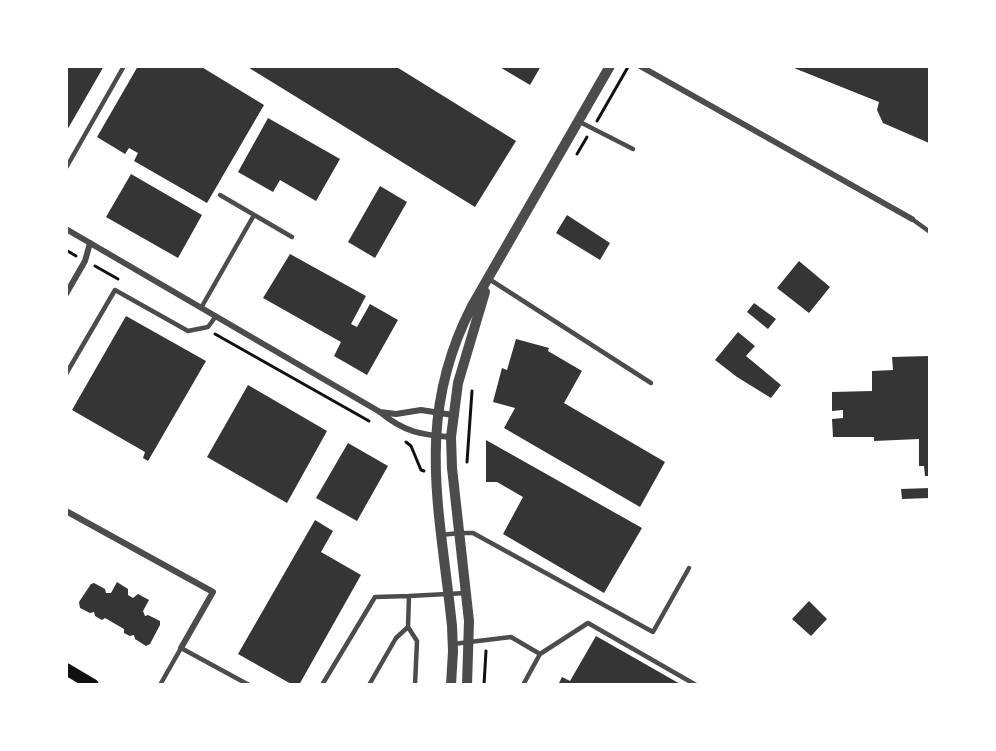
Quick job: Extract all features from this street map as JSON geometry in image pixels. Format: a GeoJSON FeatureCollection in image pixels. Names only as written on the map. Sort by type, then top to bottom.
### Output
{"type":"FeatureCollection","features":[{"type":"Feature","properties":{"kind":"main road"},"geometry":{"type":"LineString","coordinates":[[66,669],[93,685]]}},
{"type":"Feature","properties":{"kind":"street"},"geometry":{"type":"LineString","coordinates":[[451,685],[453,644],[435,474],[437,413],[444,380],[462,326],[610,66]]}},
{"type":"Feature","properties":{"kind":"street"},"geometry":{"type":"LineString","coordinates":[[640,66],[912,219]]}},
{"type":"Feature","properties":{"kind":"street"},"geometry":{"type":"LineString","coordinates":[[66,229],[380,412],[396,424],[413,432],[452,437]]}},
{"type":"Feature","properties":{"kind":"street"},"geometry":{"type":"LineString","coordinates":[[66,294],[85,261],[90,243]]}},
{"type":"Feature","properties":{"kind":"street"},"geometry":{"type":"LineString","coordinates":[[467,685],[470,643],[452,468],[453,415],[458,383],[489,279]]}},
{"type":"Feature","properties":{"kind":"street"},"geometry":{"type":"LineString","coordinates":[[380,412],[396,414],[421,410],[453,415]]}},
{"type":"Feature","properties":{"kind":"street"},"geometry":{"type":"LineString","coordinates":[[66,511],[213,592],[181,648]]}},
{"type":"Feature","properties":{"kind":"lane"},"geometry":{"type":"LineString","coordinates":[[66,168],[123,66]]}},
{"type":"Feature","properties":{"kind":"lane"},"geometry":{"type":"LineString","coordinates":[[578,121],[633,149]]}},
{"type":"Feature","properties":{"kind":"lane"},"geometry":{"type":"LineString","coordinates":[[220,195],[292,237]]}},
{"type":"Feature","properties":{"kind":"lane"},"geometry":{"type":"LineString","coordinates":[[201,308],[254,215]]}},
{"type":"Feature","properties":{"kind":"lane"},"geometry":{"type":"LineString","coordinates":[[912,219],[930,232]]}},
{"type":"Feature","properties":{"kind":"lane"},"geometry":{"type":"LineString","coordinates":[[489,279],[651,383]]}},
{"type":"Feature","properties":{"kind":"lane"},"geometry":{"type":"LineString","coordinates":[[66,374],[115,290],[188,331],[208,327],[216,316]]}},
{"type":"Feature","properties":{"kind":"lane"},"geometry":{"type":"LineString","coordinates":[[441,535],[459,532],[473,533],[653,632],[688,568]]}},
{"type":"Feature","properties":{"kind":"lane"},"geometry":{"type":"LineString","coordinates":[[322,685],[375,597],[466,592]]}},
{"type":"Feature","properties":{"kind":"lane"},"geometry":{"type":"LineString","coordinates":[[409,596],[408,627],[417,640],[415,685]]}},
{"type":"Feature","properties":{"kind":"lane"},"geometry":{"type":"LineString","coordinates":[[523,685],[540,654],[588,623],[696,685]]}},
{"type":"Feature","properties":{"kind":"lane"},"geometry":{"type":"LineString","coordinates":[[369,685],[396,638],[408,627]]}},
{"type":"Feature","properties":{"kind":"lane"},"geometry":{"type":"LineString","coordinates":[[453,644],[511,638],[540,654]]}},
{"type":"Feature","properties":{"kind":"lane"},"geometry":{"type":"LineString","coordinates":[[160,685],[181,648],[249,685]]}},
{"type":"Feature","properties":{"kind":"path"},"geometry":{"type":"LineString","coordinates":[[574,159],[629,66]]}},
{"type":"Feature","properties":{"kind":"path"},"geometry":{"type":"LineString","coordinates":[[66,250],[125,283]]}},
{"type":"Feature","properties":{"kind":"path"},"geometry":{"type":"LineString","coordinates":[[204,328],[376,424]]}},
{"type":"Feature","properties":{"kind":"path"},"geometry":{"type":"LineString","coordinates":[[403,440],[411,446],[421,470],[435,474]]}},
{"type":"Feature","properties":{"kind":"building"},"geometry":{"type":"Polygon","coordinates":[[[66,66],[104,66],[66,132],[66,66]]]}},
{"type":"Feature","properties":{"kind":"building"},"geometry":{"type":"Polygon","coordinates":[[[138,66],[200,66],[264,105],[207,203],[134,161],[138,153],[129,148],[125,154],[97,137],[138,66]]]}},
{"type":"Feature","properties":{"kind":"building"},"geometry":{"type":"Polygon","coordinates":[[[246,66],[395,66],[516,141],[475,207],[246,66]]]}},
{"type":"Feature","properties":{"kind":"building"},"geometry":{"type":"Polygon","coordinates":[[[498,66],[541,66],[530,85],[498,66]]]}},
{"type":"Feature","properties":{"kind":"building"},"geometry":{"type":"Polygon","coordinates":[[[789,66],[930,66],[929,143],[883,123],[877,110],[879,102],[789,66]]]}},
{"type":"Feature","properties":{"kind":"building"},"geometry":{"type":"Polygon","coordinates":[[[268,118],[340,159],[316,201],[280,180],[273,192],[238,172],[268,118]]]}},
{"type":"Feature","properties":{"kind":"building"},"geometry":{"type":"Polygon","coordinates":[[[131,174],[202,215],[178,258],[106,217],[131,174]]]}},
{"type":"Feature","properties":{"kind":"building"},"geometry":{"type":"Polygon","coordinates":[[[380,186],[407,202],[375,258],[348,242],[380,186]]]}},
{"type":"Feature","properties":{"kind":"building"},"geometry":{"type":"Polygon","coordinates":[[[567,215],[610,243],[600,260],[556,233],[567,215]]]}},
{"type":"Feature","properties":{"kind":"building"},"geometry":{"type":"Polygon","coordinates":[[[290,254],[366,296],[351,324],[357,327],[370,304],[398,320],[367,375],[334,356],[341,342],[263,298],[290,254]]]}},
{"type":"Feature","properties":{"kind":"building"},"geometry":{"type":"Polygon","coordinates":[[[799,261],[830,287],[809,313],[777,288],[799,261]]]}},
{"type":"Feature","properties":{"kind":"building"},"geometry":{"type":"Polygon","coordinates":[[[754,303],[776,319],[768,329],[747,312],[754,303]]]}},
{"type":"Feature","properties":{"kind":"building"},"geometry":{"type":"Polygon","coordinates":[[[126,316],[206,361],[148,461],[143,458],[145,452],[72,410],[126,316]]]}},
{"type":"Feature","properties":{"kind":"building"},"geometry":{"type":"Polygon","coordinates":[[[738,332],[755,346],[746,356],[781,385],[771,398],[715,360],[738,332]]]}},
{"type":"Feature","properties":{"kind":"building"},"geometry":{"type":"Polygon","coordinates":[[[516,339],[549,348],[548,351],[582,371],[564,403],[665,462],[640,507],[504,428],[515,408],[493,402],[502,368],[507,370],[516,339]]]}},
{"type":"Feature","properties":{"kind":"building"},"geometry":{"type":"Polygon","coordinates":[[[930,356],[930,476],[925,476],[924,466],[919,466],[919,439],[874,441],[874,437],[833,437],[832,419],[843,418],[843,410],[832,411],[832,392],[872,391],[872,371],[893,370],[892,357],[930,356]]]}},
{"type":"Feature","properties":{"kind":"building"},"geometry":{"type":"Polygon","coordinates":[[[248,385],[327,431],[287,503],[207,457],[248,385]]]}},
{"type":"Feature","properties":{"kind":"building"},"geometry":{"type":"Polygon","coordinates":[[[486,440],[642,528],[604,593],[503,534],[523,497],[497,482],[486,482],[486,440]]]}},
{"type":"Feature","properties":{"kind":"building"},"geometry":{"type":"Polygon","coordinates":[[[348,443],[388,466],[357,521],[316,498],[348,443]]]}},
{"type":"Feature","properties":{"kind":"building"},"geometry":{"type":"Polygon","coordinates":[[[930,488],[930,498],[902,499],[901,489],[930,488]]]}},
{"type":"Feature","properties":{"kind":"building"},"geometry":{"type":"Polygon","coordinates":[[[315,520],[333,531],[321,552],[361,575],[299,685],[293,685],[238,654],[315,520]]]}},
{"type":"Feature","properties":{"kind":"building"},"geometry":{"type":"Polygon","coordinates":[[[117,582],[128,589],[128,595],[133,598],[138,594],[149,600],[143,611],[145,616],[148,615],[160,621],[150,644],[146,646],[135,639],[134,635],[124,633],[124,629],[105,618],[102,620],[95,616],[94,612],[90,613],[80,608],[79,602],[91,584],[94,583],[105,589],[106,593],[111,593],[117,582]]]}},
{"type":"Feature","properties":{"kind":"building"},"geometry":{"type":"Polygon","coordinates":[[[809,601],[827,619],[811,636],[792,619],[809,601]]]}},
{"type":"Feature","properties":{"kind":"building"},"geometry":{"type":"Polygon","coordinates":[[[596,636],[682,685],[558,685],[562,677],[570,681],[596,636]]]}}]}
